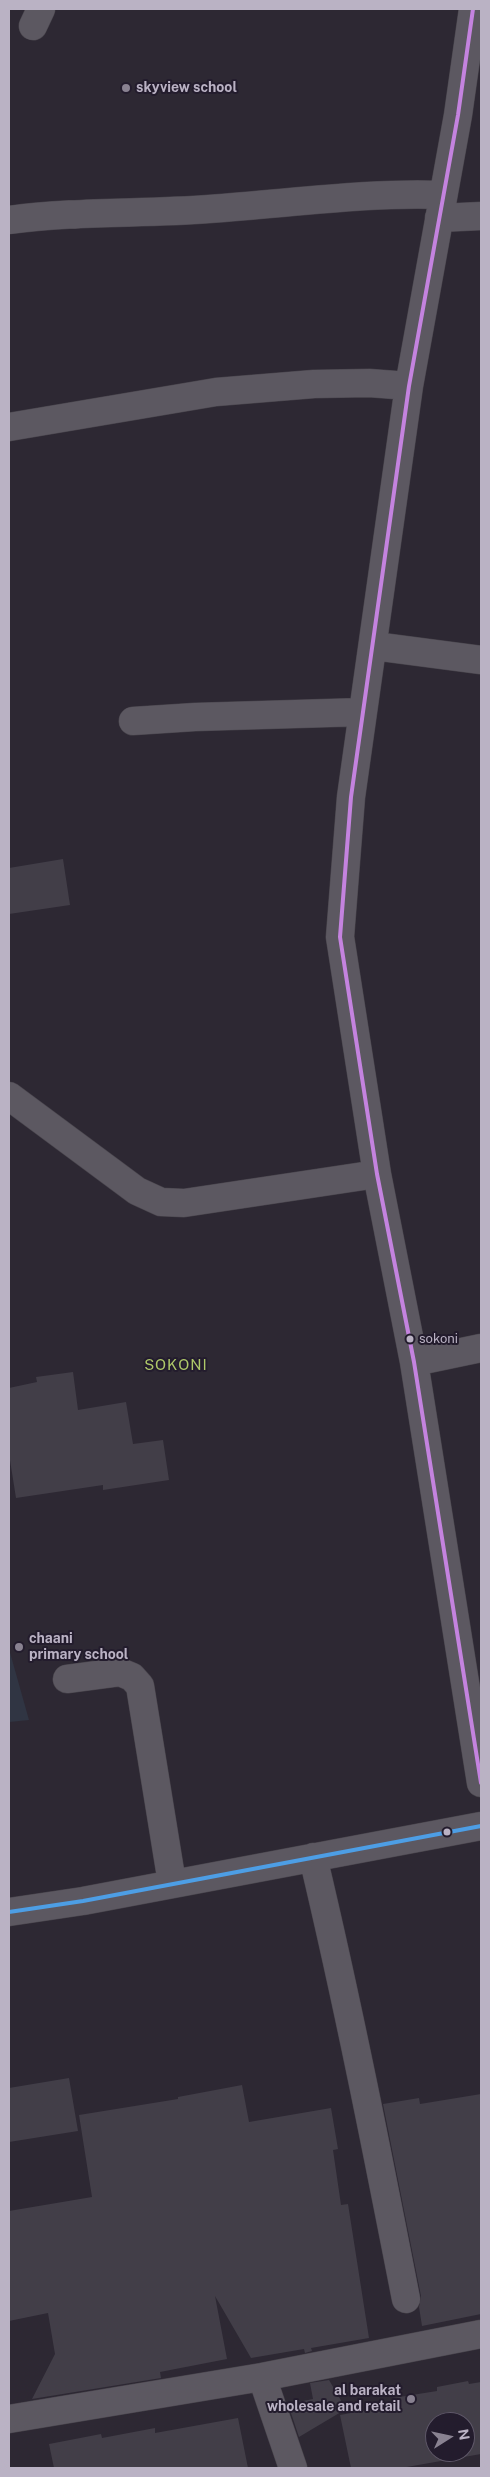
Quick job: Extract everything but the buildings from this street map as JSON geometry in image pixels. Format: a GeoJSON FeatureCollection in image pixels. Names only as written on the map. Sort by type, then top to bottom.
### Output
{"type":"FeatureCollection","features":[{"type":"Feature","properties":{"kind":"street"},"geometry":{"type":"LineString","coordinates":[[473,9],[458,115],[409,386],[374,646],[362,712],[351,797],[340,937],[377,1174],[414,1362],[481,1783]]}},
{"type":"Feature","properties":{"kind":"street"},"geometry":{"type":"LineString","coordinates":[[9,220],[57,214],[186,211],[350,196],[394,194],[481,216]]}},
{"type":"Feature","properties":{"kind":"street"},"geometry":{"type":"LineString","coordinates":[[9,427],[216,392],[314,384],[369,383],[409,386]]}},
{"type":"Feature","properties":{"kind":"street"},"geometry":{"type":"LineString","coordinates":[[374,646],[481,660]]}},
{"type":"Feature","properties":{"kind":"street"},"geometry":{"type":"LineString","coordinates":[[133,721],[195,717],[362,712]]}},
{"type":"Feature","properties":{"kind":"street"},"geometry":{"type":"LineString","coordinates":[[9,1096],[111,1174],[137,1191],[161,1202],[184,1203],[377,1174]]}},
{"type":"Feature","properties":{"kind":"street"},"geometry":{"type":"LineString","coordinates":[[414,1362],[481,1348]]}},
{"type":"Feature","properties":{"kind":"street"},"geometry":{"type":"LineString","coordinates":[[67,1679],[120,1672],[132,1677],[140,1686],[172,1883]]}},
{"type":"Feature","properties":{"kind":"street"},"geometry":{"type":"LineString","coordinates":[[9,1912],[481,1826]]}},
{"type":"Feature","properties":{"kind":"street"},"geometry":{"type":"LineString","coordinates":[[313,1857],[338,1960],[406,2299]]}},
{"type":"Feature","properties":{"kind":"street"},"geometry":{"type":"LineString","coordinates":[[9,2419],[262,2376],[481,2334]]}},
{"type":"Feature","properties":{"kind":"street"},"geometry":{"type":"LineString","coordinates":[[262,2376],[293,2468]]}},
{"type":"Feature","properties":{"kind":"shaded area"},"geometry":{"type":"Polygon","coordinates":[[[9,1649],[29,1720],[9,1722],[9,1649]]]}},
{"type":"Feature","properties":{"kind":"transit line"},"geometry":{"type":"LineString","coordinates":[[473,9],[458,115],[409,386],[351,797],[340,937],[377,1174],[414,1362],[481,1783]]}},
{"type":"Feature","properties":{"kind":"transit line"},"geometry":{"type":"LineString","coordinates":[[9,1912],[83,1901],[481,1826]]}},
{"type":"Feature","properties":{"kind":"place","name":"skyview school"},"geometry":{"type":"Point","coordinates":[126,88]}},
{"type":"Feature","properties":{"kind":"place","name":"sokoni"},"geometry":{"type":"Point","coordinates":[410,1339]}},
{"type":"Feature","properties":{"kind":"place","name":"chaani primary school"},"geometry":{"type":"Point","coordinates":[19,1647]}},
{"type":"Feature","properties":{"kind":"place","name":"al barakat wholesale and retail"},"geometry":{"type":"Point","coordinates":[411,2399]}},
{"type":"Feature","properties":{"kind":"district","name":"SOKONI"},"geometry":{"type":"Point","coordinates":[176,1365]}}]}
